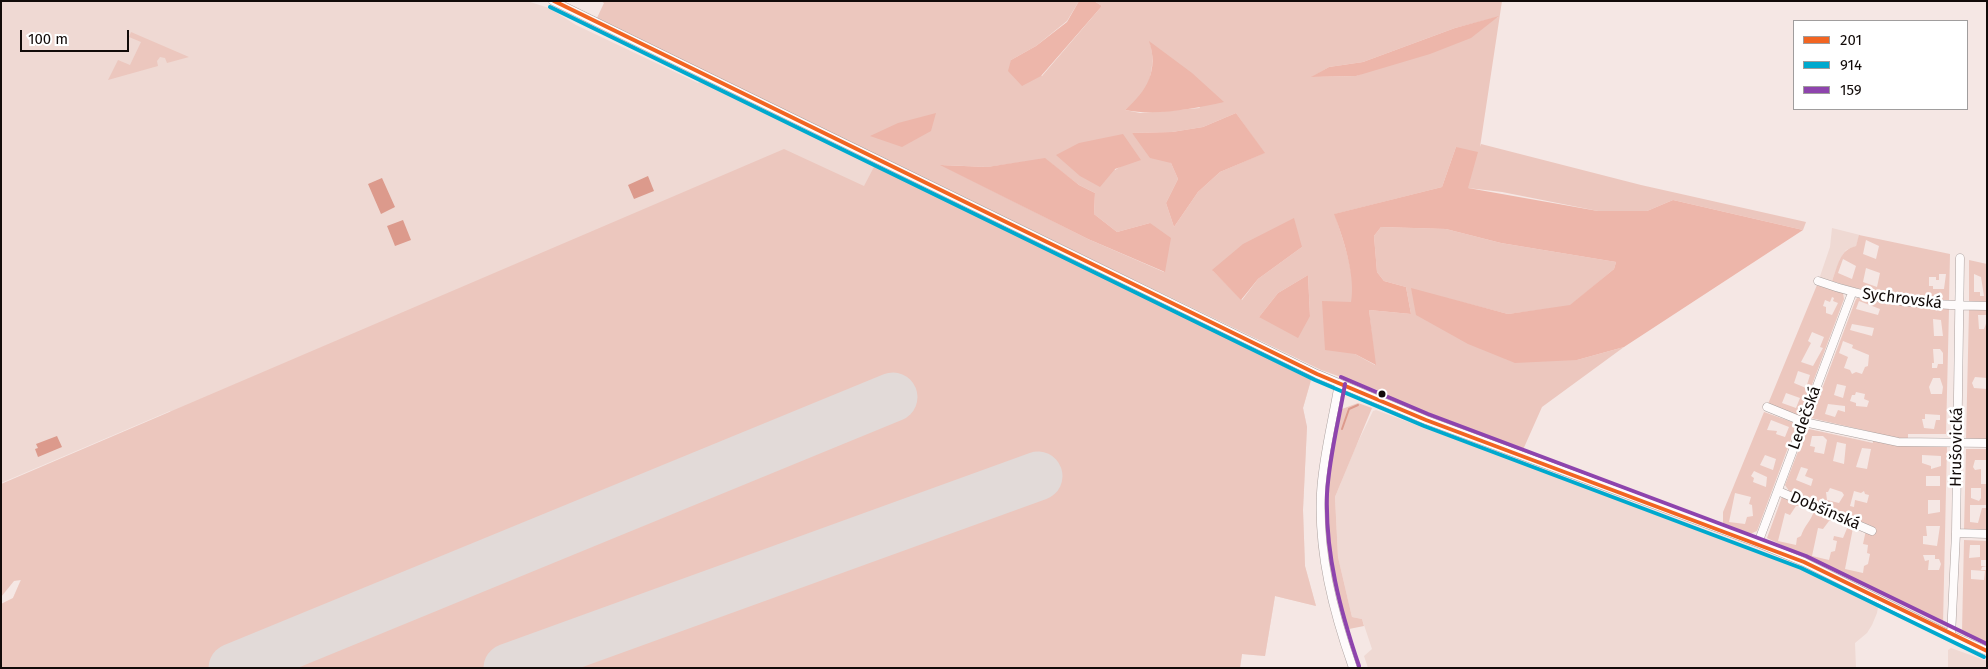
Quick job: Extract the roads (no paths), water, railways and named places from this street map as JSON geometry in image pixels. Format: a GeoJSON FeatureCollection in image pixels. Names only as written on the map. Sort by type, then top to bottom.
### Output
{"type":"FeatureCollection","features":[{"type":"Feature","properties":{"kind":"street"},"geometry":{"type":"LineString","coordinates":[[553,1],[1339,383],[1426,420],[1758,543],[1821,570],[1951,636],[1987,651]]}},
{"type":"Feature","properties":{"kind":"street","name":"Hrušovická"},"geometry":{"type":"LineString","coordinates":[[1951,636],[1956,533],[1960,258]]}},
{"type":"Feature","properties":{"kind":"street","name":"Sychrovská"},"geometry":{"type":"LineString","coordinates":[[1818,281],[1852,293],[1910,303],[1987,306]]}},
{"type":"Feature","properties":{"kind":"street","name":"Ledečská"},"geometry":{"type":"LineString","coordinates":[[1758,543],[1852,293]]}},
{"type":"Feature","properties":{"kind":"street"},"geometry":{"type":"LineString","coordinates":[[1339,383],[1324,463],[1321,524],[1328,584],[1353,668]]}},
{"type":"Feature","properties":{"kind":"street"},"geometry":{"type":"LineString","coordinates":[[1767,407],[1804,422],[1898,442],[1987,444]]}},
{"type":"Feature","properties":{"kind":"street","name":"Dobšínská"},"geometry":{"type":"LineString","coordinates":[[1778,491],[1872,531]]}},
{"type":"Feature","properties":{"kind":"street"},"geometry":{"type":"LineString","coordinates":[[1956,533],[1987,534]]}},
{"type":"Feature","properties":{"kind":"waterway"},"geometry":{"type":"LineString","coordinates":[[1342,429],[1349,409],[1358,405]]}}]}
